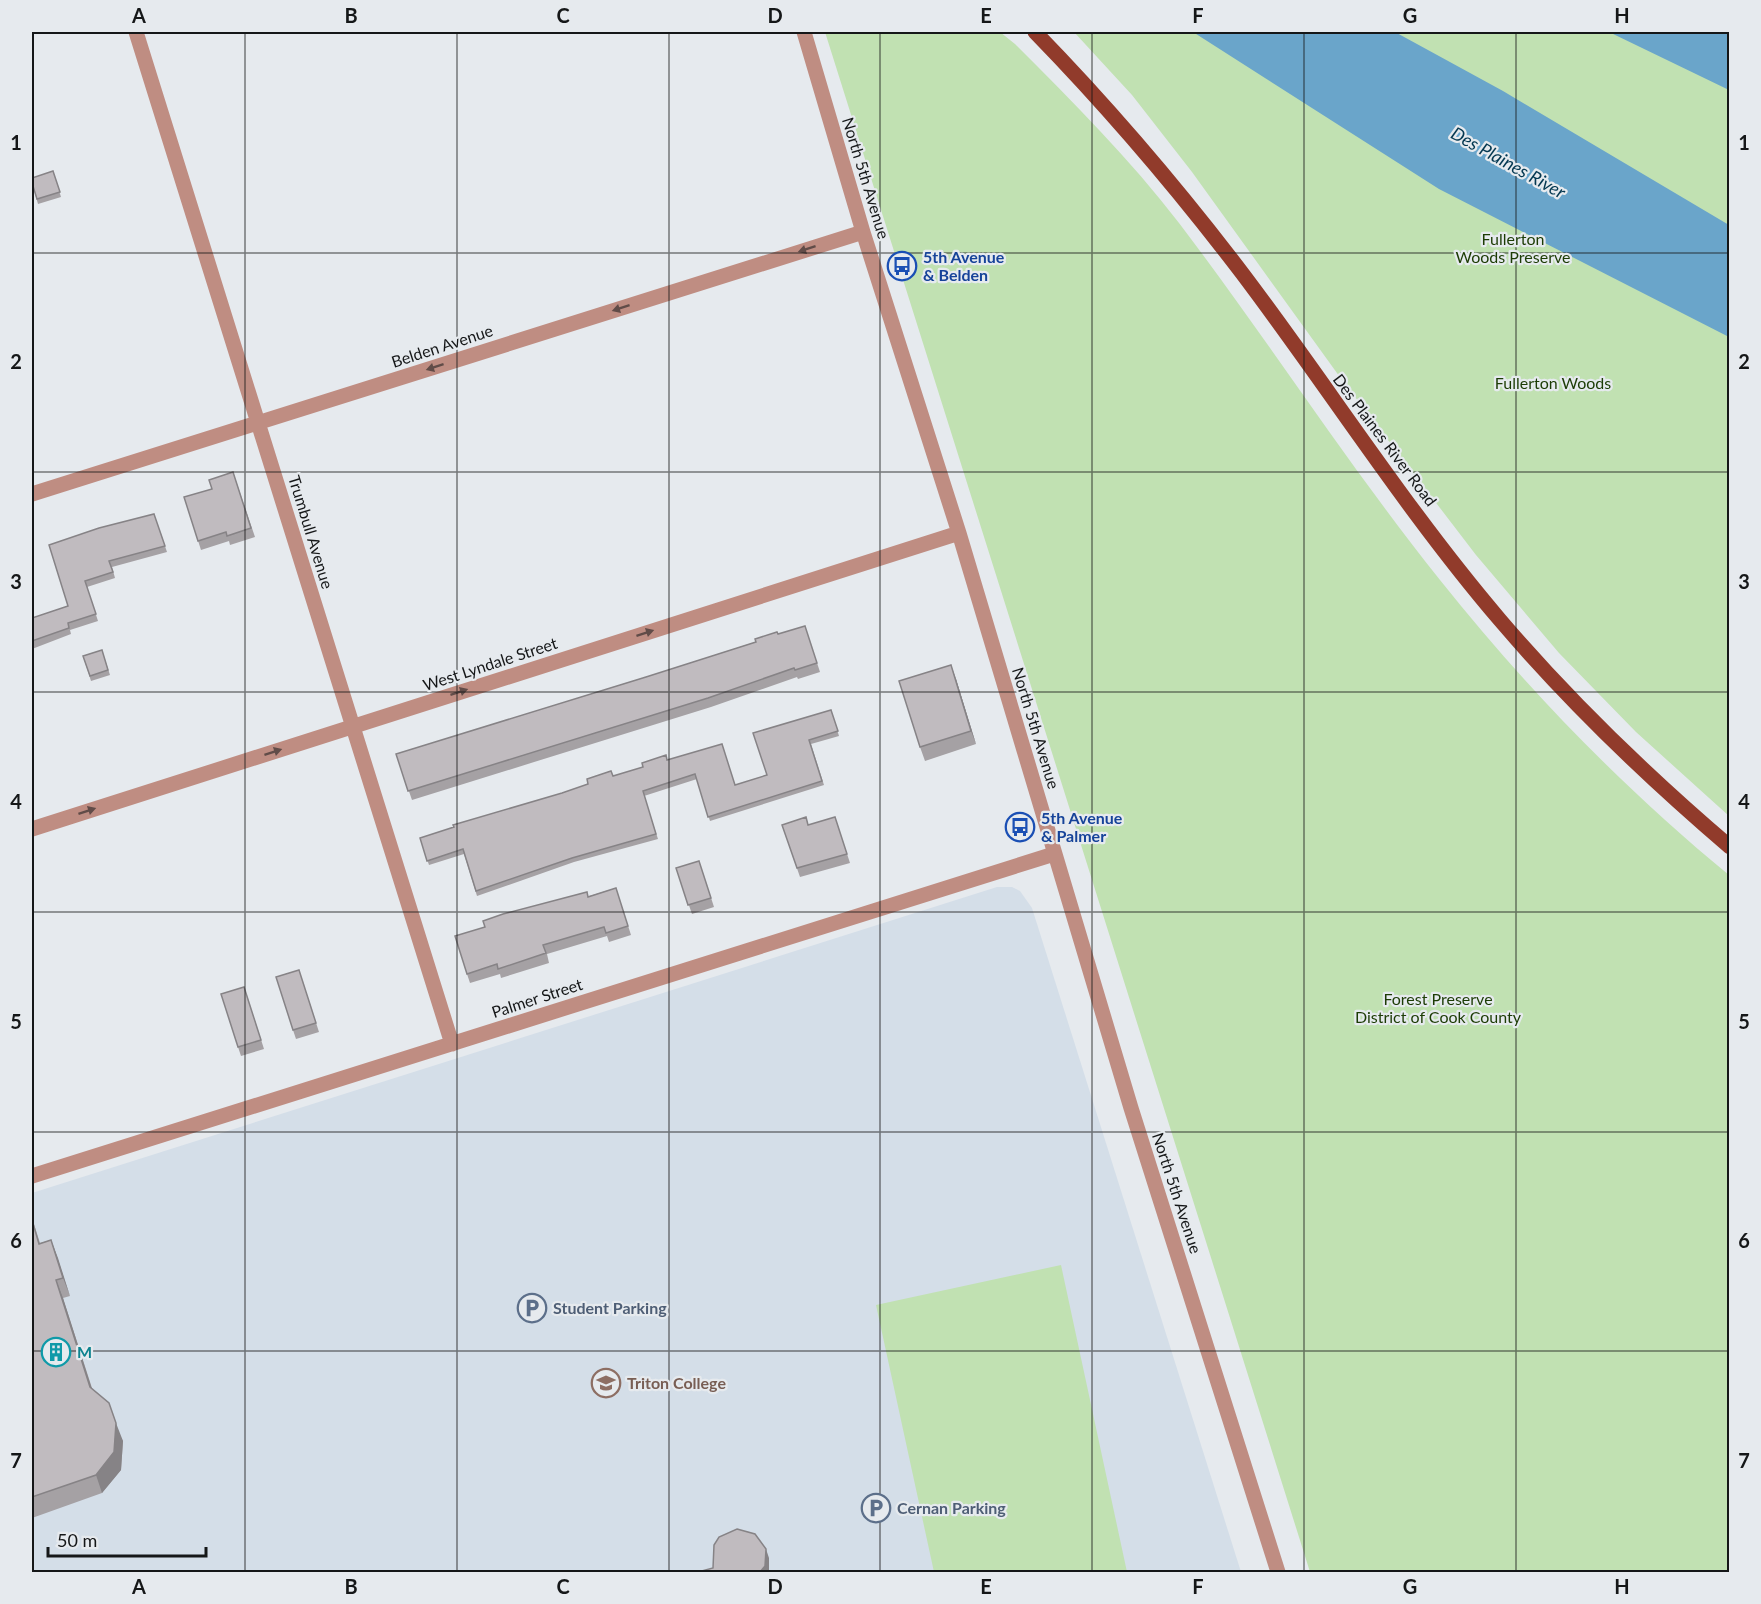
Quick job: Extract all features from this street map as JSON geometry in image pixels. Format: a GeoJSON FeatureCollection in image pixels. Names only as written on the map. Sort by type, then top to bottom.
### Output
{"type":"FeatureCollection","features":[{"type":"Feature","properties":{"kind":"main road","name":"Des Plaines River Road"},"geometry":{"type":"LineString","coordinates":[[1035,32],[1149,158],[1242,274],[1381,465],[1499,619],[1621,749],[1730,848]]}},
{"type":"Feature","properties":{"kind":"street","name":"Trumbull Avenue"},"geometry":{"type":"LineString","coordinates":[[136,32],[452,1044]]}},
{"type":"Feature","properties":{"kind":"street","name":"North 5th Avenue"},"geometry":{"type":"LineString","coordinates":[[804,32],[863,232],[959,533],[1131,1108],[1278,1572]]}},
{"type":"Feature","properties":{"kind":"street","name":"Belden Avenue"},"geometry":{"type":"LineString","coordinates":[[32,494],[863,232]]}},
{"type":"Feature","properties":{"kind":"street","name":"West Lyndale Street"},"geometry":{"type":"LineString","coordinates":[[32,829],[959,533]]}},
{"type":"Feature","properties":{"kind":"street","name":"Palmer Street"},"geometry":{"type":"LineString","coordinates":[[32,1176],[1054,854]]}},
{"type":"Feature","properties":{"kind":"shaded area","name":"Triton College"},"geometry":{"type":"Polygon","coordinates":[[[997,887],[1012,887],[1020,891],[1032,908],[1241,1572],[32,1572],[32,1193],[997,887]]]}},
{"type":"Feature","properties":{"kind":"green space","name":"Forest Preserve District of Cook County"},"geometry":{"type":"Polygon","coordinates":[[[825,32],[1000,32],[1015,44],[1100,131],[1160,199],[1212,267],[1406,536],[1473,620],[1541,698],[1614,772],[1729,875],[1729,1572],[1310,1572],[825,32]]]}},
{"type":"Feature","properties":{"kind":"green space","name":"Fullerton Woods Preserve"},"geometry":{"type":"Polygon","coordinates":[[[1074,32],[1729,32],[1729,816],[1636,732],[1559,653],[1476,555],[1342,380],[1192,172],[1132,95],[1074,32]]]}},
{"type":"Feature","properties":{"kind":"green space"},"geometry":{"type":"Polygon","coordinates":[[[1061,1265],[1127,1572],[934,1572],[876,1305],[1061,1265]]]}},
{"type":"Feature","properties":{"kind":"water","name":"Des Plaines River"},"geometry":{"type":"Polygon","coordinates":[[[1193,32],[1395,32],[1503,91],[1729,225],[1729,337],[1439,189],[1193,32]]]}},
{"type":"Feature","properties":{"kind":"water"},"geometry":{"type":"Polygon","coordinates":[[[1609,32],[1729,32],[1729,90],[1609,32]]]}},
{"type":"Feature","properties":{"kind":"building"},"geometry":{"type":"Polygon","coordinates":[[[53,171],[60,192],[37,199],[32,178],[53,171]]]}},
{"type":"Feature","properties":{"kind":"building"},"geometry":{"type":"Polygon","coordinates":[[[233,472],[251,528],[227,536],[226,532],[198,541],[184,497],[212,489],[209,480],[233,472]]]}},
{"type":"Feature","properties":{"kind":"building"},"geometry":{"type":"Polygon","coordinates":[[[154,514],[165,546],[109,561],[113,572],[85,581],[96,614],[68,623],[69,628],[32,641],[32,618],[68,606],[49,545],[99,528],[154,514]]]}},
{"type":"Feature","properties":{"kind":"building"},"geometry":{"type":"Polygon","coordinates":[[[805,626],[817,663],[795,670],[794,668],[708,698],[408,791],[396,754],[756,642],[755,639],[777,632],[778,634],[805,626]]]}},
{"type":"Feature","properties":{"kind":"building"},"geometry":{"type":"Polygon","coordinates":[[[102,650],[108,670],[90,676],[83,656],[102,650]]]}},
{"type":"Feature","properties":{"kind":"building"},"geometry":{"type":"Polygon","coordinates":[[[951,665],[971,731],[920,747],[899,681],[951,665]]]}},
{"type":"Feature","properties":{"kind":"building"},"geometry":{"type":"Polygon","coordinates":[[[831,710],[838,731],[809,740],[822,781],[708,817],[695,774],[643,791],[656,834],[572,858],[476,891],[463,849],[427,861],[420,838],[454,827],[453,825],[588,784],[587,779],[611,771],[613,776],[643,767],[642,763],[666,755],[667,760],[722,744],[735,785],[767,775],[753,733],[831,710]]]}},
{"type":"Feature","properties":{"kind":"building"},"geometry":{"type":"Polygon","coordinates":[[[806,817],[808,825],[835,817],[847,854],[797,868],[782,825],[806,817]]]}},
{"type":"Feature","properties":{"kind":"building"},"geometry":{"type":"Polygon","coordinates":[[[699,861],[711,898],[688,905],[676,868],[699,861]]]}},
{"type":"Feature","properties":{"kind":"building"},"geometry":{"type":"Polygon","coordinates":[[[616,888],[628,926],[606,933],[604,927],[543,945],[546,953],[498,969],[497,964],[467,974],[455,936],[485,927],[483,921],[503,914],[587,892],[588,897],[616,888]]]}},
{"type":"Feature","properties":{"kind":"building"},"geometry":{"type":"Polygon","coordinates":[[[299,970],[316,1023],[293,1030],[276,977],[299,970]]]}},
{"type":"Feature","properties":{"kind":"building"},"geometry":{"type":"Polygon","coordinates":[[[244,987],[261,1040],[238,1047],[221,994],[244,987]]]}},
{"type":"Feature","properties":{"kind":"building","name":"M"},"geometry":{"type":"Polygon","coordinates":[[[32,1220],[39,1244],[51,1240],[63,1278],[56,1280],[90,1387],[109,1403],[116,1423],[114,1452],[96,1475],[32,1497],[32,1220]]]}},
{"type":"Feature","properties":{"kind":"building"},"geometry":{"type":"Polygon","coordinates":[[[737,1529],[755,1534],[766,1549],[765,1566],[760,1572],[698,1572],[713,1568],[714,1545],[719,1537],[737,1529]]]}},
{"type":"Feature","properties":{"kind":"place","name":"5th Avenue & Belden"},"geometry":{"type":"Point","coordinates":[902,266]}},
{"type":"Feature","properties":{"kind":"place","name":"5th Avenue & Palmer"},"geometry":{"type":"Point","coordinates":[1020,827]}},
{"type":"Feature","properties":{"kind":"place","name":"Student Parking"},"geometry":{"type":"Point","coordinates":[532,1308]}},
{"type":"Feature","properties":{"kind":"place","name":"M"},"geometry":{"type":"Point","coordinates":[56,1352]}},
{"type":"Feature","properties":{"kind":"place","name":"Triton College"},"geometry":{"type":"Point","coordinates":[606,1383]}},
{"type":"Feature","properties":{"kind":"place","name":"Cernan Parking"},"geometry":{"type":"Point","coordinates":[876,1508]}},
{"type":"Feature","properties":{"kind":"park label","name":"Fullerton Woods"},"geometry":{"type":"Point","coordinates":[1553,383]}}]}
